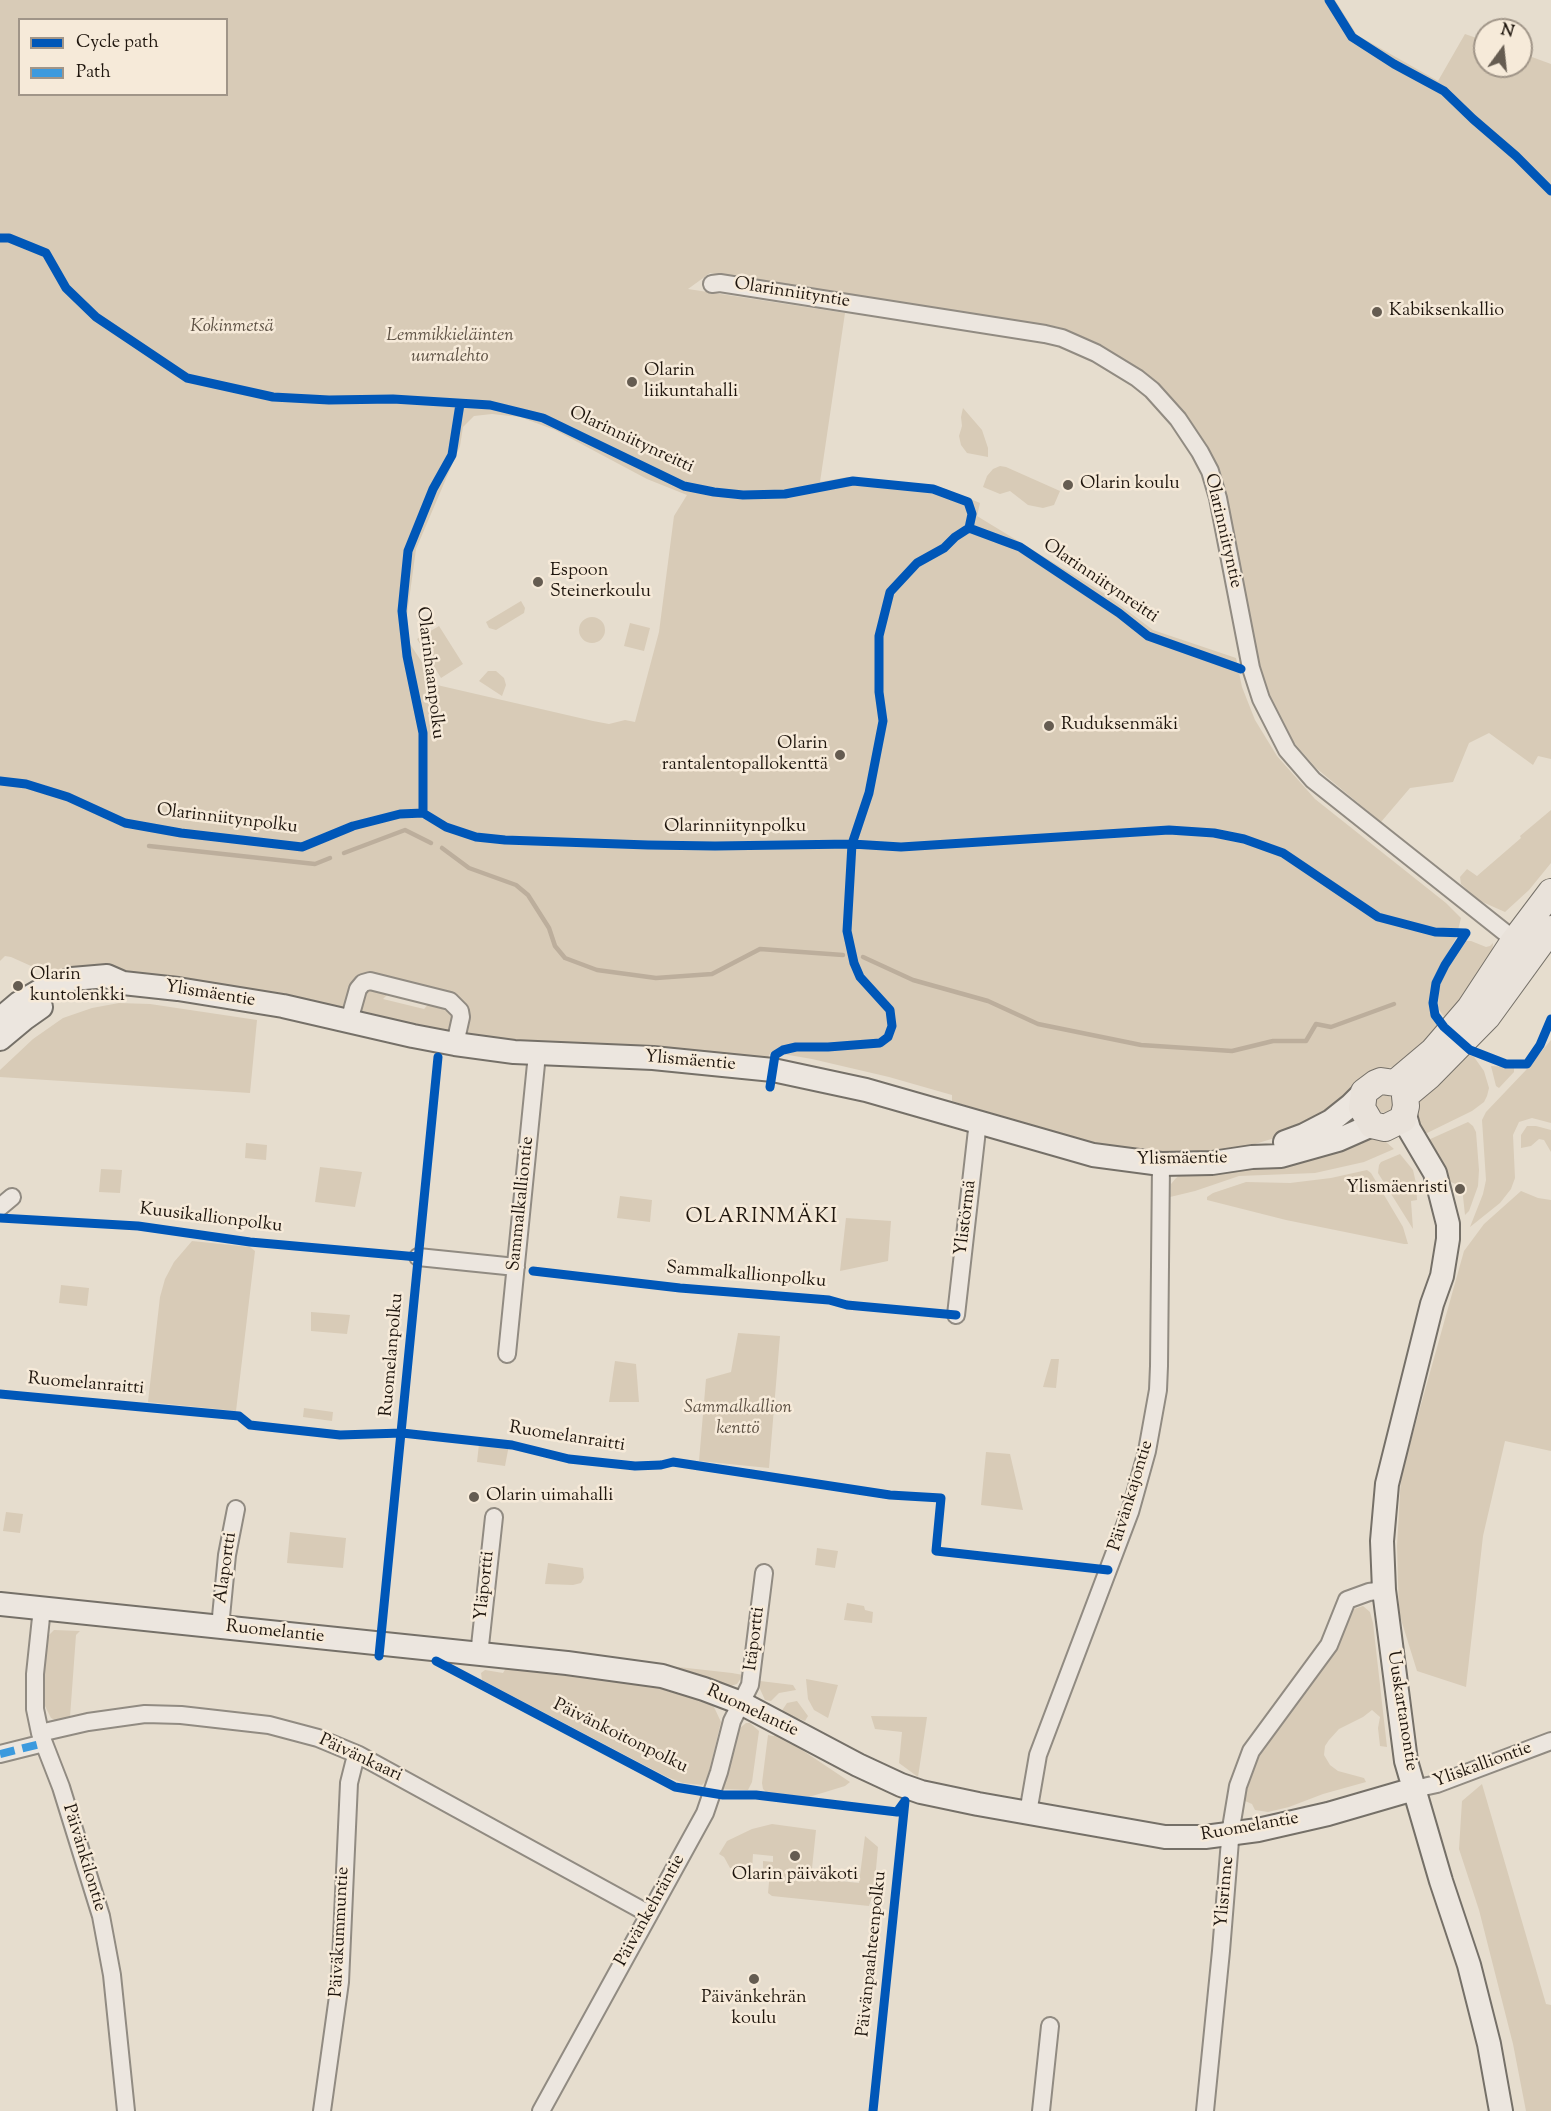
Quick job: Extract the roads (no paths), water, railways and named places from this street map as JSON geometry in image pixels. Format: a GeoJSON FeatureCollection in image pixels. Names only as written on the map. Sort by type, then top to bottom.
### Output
{"type":"FeatureCollection","features":[{"type":"Feature","properties":{"kind":"main road","name":"Ylismäentie"},"geometry":{"type":"LineString","coordinates":[[46,996],[78,993],[123,983],[236,998],[455,1044],[537,1054],[653,1059],[773,1070],[866,1090],[978,1121],[1051,1145],[1093,1155],[1161,1164],[1212,1163],[1252,1157],[1281,1156],[1338,1140],[1392,1109],[1433,1051],[1523,947],[1551,892]]}},
{"type":"Feature","properties":{"kind":"main road","name":"Ylismäentie"},"geometry":{"type":"LineString","coordinates":[[1523,947],[1551,929]]}},
{"type":"Feature","properties":{"kind":"main road"},"geometry":{"type":"LineString","coordinates":[[0,1019],[19,1003],[46,996]]}},
{"type":"Feature","properties":{"kind":"main road"},"geometry":{"type":"LineString","coordinates":[[0,1039],[46,996]]}},
{"type":"Feature","properties":{"kind":"main road"},"geometry":{"type":"LineString","coordinates":[[1381,1081],[1392,1109],[1362,1108],[1364,1092],[1381,1081]]}},
{"type":"Feature","properties":{"kind":"main road","name":"Ylismäentie"},"geometry":{"type":"LineString","coordinates":[[1252,1157],[1305,1135],[1331,1121],[1364,1092]]}},
{"type":"Feature","properties":{"kind":"main road","name":"Uuskartanontie"},"geometry":{"type":"LineString","coordinates":[[1392,1109],[1395,1136],[1408,1154],[1422,1181],[1430,1206],[1434,1243],[1432,1304],[1388,1484],[1382,1541],[1384,1590],[1406,1761],[1441,1881],[1470,1965],[1502,2111]]}},
{"type":"Feature","properties":{"kind":"main road","name":"Ruomelantie"},"geometry":{"type":"LineString","coordinates":[[0,1604],[644,1673],[683,1682],[741,1703],[858,1766],[921,1792],[1166,1837],[1231,1835],[1328,1814],[1414,1790]]}},
{"type":"Feature","properties":{"kind":"street","name":"Olarinniityntie"},"geometry":{"type":"LineString","coordinates":[[712,284],[720,283],[1045,334],[1062,338],[1096,353],[1144,384],[1178,419],[1210,471],[1218,498],[1251,668],[1261,699],[1287,750],[1313,780],[1523,947]]}},
{"type":"Feature","properties":{"kind":"street"},"geometry":{"type":"LineString","coordinates":[[349,1021],[358,989],[363,983],[370,981],[450,1001],[460,1011],[455,1044]]}},
{"type":"Feature","properties":{"kind":"street","name":"Sammalkalliontie"},"geometry":{"type":"LineString","coordinates":[[507,1354],[537,1054]]}},
{"type":"Feature","properties":{"kind":"street","name":"Ylistörmä"},"geometry":{"type":"LineString","coordinates":[[956,1315],[978,1121]]}},
{"type":"Feature","properties":{"kind":"street","name":"Päivänkajontie"},"geometry":{"type":"LineString","coordinates":[[1028,1813],[1038,1755],[1130,1512],[1147,1451],[1158,1390],[1161,1164]]}},
{"type":"Feature","properties":{"kind":"street"},"geometry":{"type":"LineString","coordinates":[[418,1257],[516,1267]]}},
{"type":"Feature","properties":{"kind":"street","name":"Alaportti"},"geometry":{"type":"LineString","coordinates":[[220,1627],[227,1555],[236,1509]]}},
{"type":"Feature","properties":{"kind":"street","name":"Yläportti"},"geometry":{"type":"LineString","coordinates":[[479,1655],[494,1517]]}},
{"type":"Feature","properties":{"kind":"street","name":"Itäportti"},"geometry":{"type":"LineString","coordinates":[[741,1703],[753,1673],[764,1573]]}},
{"type":"Feature","properties":{"kind":"street","name":"Ylisrinne"},"geometry":{"type":"LineString","coordinates":[[1205,2111],[1231,1835],[1238,1786],[1251,1751],[1329,1645],[1347,1600],[1369,1592],[1384,1590]]}},
{"type":"Feature","properties":{"kind":"street","name":"Päivänkilontie"},"geometry":{"type":"LineString","coordinates":[[42,1608],[34,1692],[35,1709],[42,1738],[61,1787],[101,1916],[112,1975],[126,2111]]}},
{"type":"Feature","properties":{"kind":"street","name":"Päivänkehräntie"},"geometry":{"type":"LineString","coordinates":[[541,2111],[705,1813],[719,1772],[728,1734],[741,1703]]}},
{"type":"Feature","properties":{"kind":"street","name":"Päivänkaari"},"geometry":{"type":"LineString","coordinates":[[0,1754],[88,1722],[145,1714],[181,1715],[269,1725],[318,1738],[359,1755],[649,1914]]}},
{"type":"Feature","properties":{"kind":"street","name":"Yliskalliontie"},"geometry":{"type":"LineString","coordinates":[[1414,1790],[1437,1784],[1551,1741]]}},
{"type":"Feature","properties":{"kind":"street","name":"Päiväkummuntie"},"geometry":{"type":"LineString","coordinates":[[322,2111],[341,1972],[349,1783],[354,1763],[359,1755]]}},
{"type":"Feature","properties":{"kind":"street"},"geometry":{"type":"LineString","coordinates":[[1041,2111],[1050,2026]]}},
{"type":"Feature","properties":{"kind":"waterway"},"geometry":{"type":"LineString","coordinates":[[344,853],[405,830],[431,843]]}},
{"type":"Feature","properties":{"kind":"waterway"},"geometry":{"type":"LineString","coordinates":[[149,846],[315,864],[330,858]]}},
{"type":"Feature","properties":{"kind":"waterway"},"geometry":{"type":"LineString","coordinates":[[442,848],[469,868],[516,885],[528,895],[549,928],[555,946],[565,958],[597,970],[656,978],[712,974],[760,949],[843,955]]}},
{"type":"Feature","properties":{"kind":"waterway"},"geometry":{"type":"LineString","coordinates":[[863,957],[913,980],[988,1001],[1038,1024],[1141,1045],[1232,1051],[1273,1041],[1306,1041],[1316,1024],[1331,1027],[1394,1004]]}},
{"type":"Feature","properties":{"kind":"place","name":"Kabiksenkallio"},"geometry":{"type":"Point","coordinates":[1377,312]}},
{"type":"Feature","properties":{"kind":"place","name":"Olarin liikuntahalli"},"geometry":{"type":"Point","coordinates":[632,382]}},
{"type":"Feature","properties":{"kind":"place","name":"Olarin koulu"},"geometry":{"type":"Point","coordinates":[1068,485]}},
{"type":"Feature","properties":{"kind":"place","name":"Espoon Steinerkoulu"},"geometry":{"type":"Point","coordinates":[538,582]}},
{"type":"Feature","properties":{"kind":"place","name":"Ruduksenmäki"},"geometry":{"type":"Point","coordinates":[1049,726]}},
{"type":"Feature","properties":{"kind":"place","name":"Olarin rantalentopallokenttä"},"geometry":{"type":"Point","coordinates":[840,755]}},
{"type":"Feature","properties":{"kind":"place","name":"Olarin kuntolenkki"},"geometry":{"type":"Point","coordinates":[18,986]}},
{"type":"Feature","properties":{"kind":"place","name":"Ylismäenristi"},"geometry":{"type":"Point","coordinates":[1460,1189]}},
{"type":"Feature","properties":{"kind":"place","name":"Olarin uimahalli"},"geometry":{"type":"Point","coordinates":[474,1497]}},
{"type":"Feature","properties":{"kind":"place","name":"Olarin päiväkoti"},"geometry":{"type":"Point","coordinates":[795,1856]}},
{"type":"Feature","properties":{"kind":"place","name":"Päivänkehrän koulu"},"geometry":{"type":"Point","coordinates":[754,1979]}},
{"type":"Feature","properties":{"kind":"district","name":"OLARINMÄKI"},"geometry":{"type":"Point","coordinates":[762,1219]}},
{"type":"Feature","properties":{"kind":"park label","name":"Kokinmetsä"},"geometry":{"type":"Point","coordinates":[232,328]}},
{"type":"Feature","properties":{"kind":"park label","name":"Lemmikkieläinten uurnalehto"},"geometry":{"type":"Point","coordinates":[450,347]}},
{"type":"Feature","properties":{"kind":"park label","name":"Sammalkallion kenttö"},"geometry":{"type":"Point","coordinates":[738,1419]}}]}
